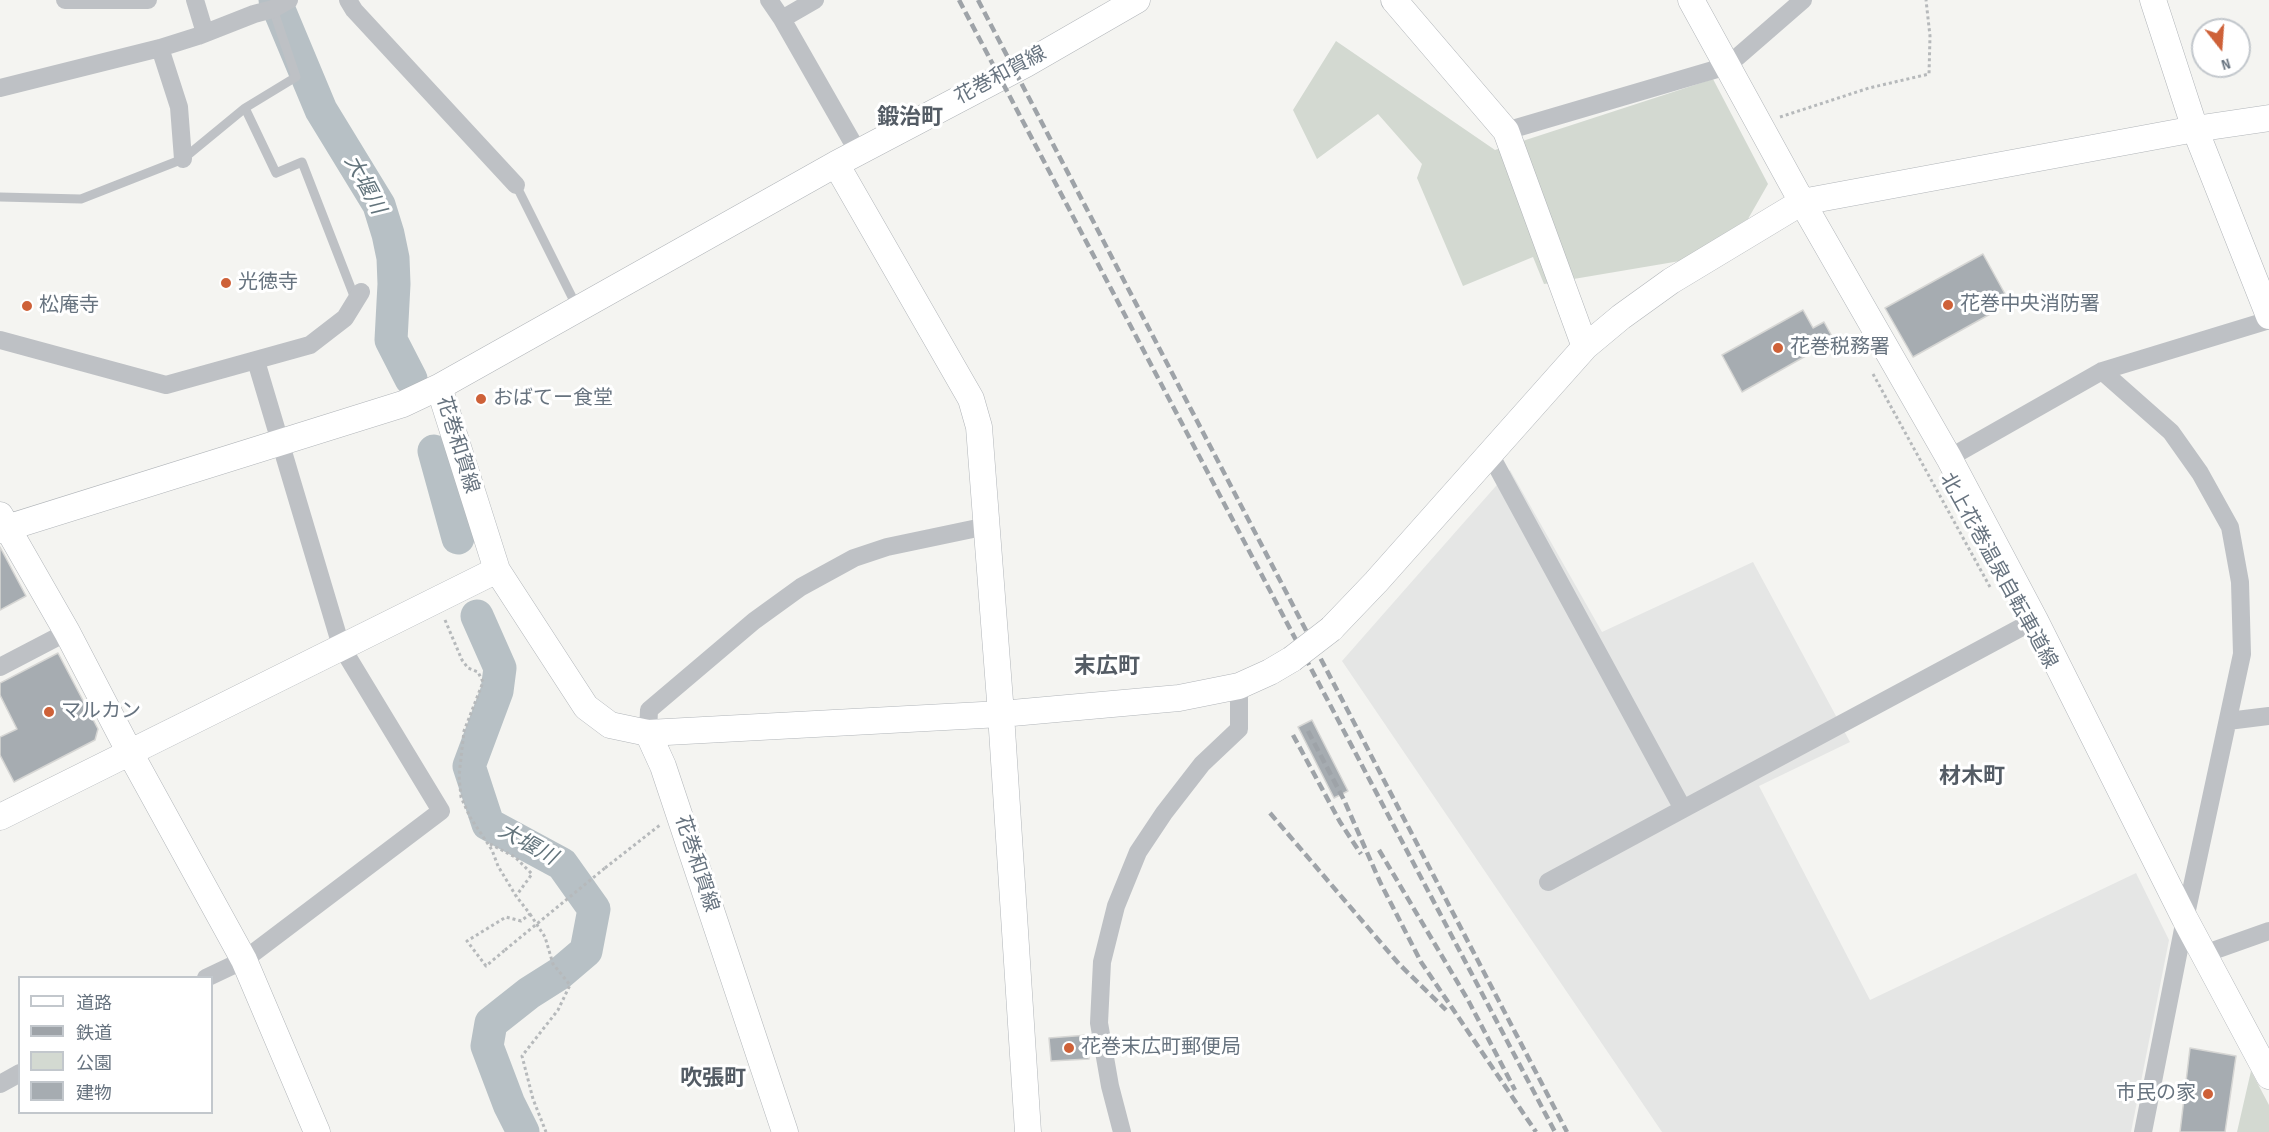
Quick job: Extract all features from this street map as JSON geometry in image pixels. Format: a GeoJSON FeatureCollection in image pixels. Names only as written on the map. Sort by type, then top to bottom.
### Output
{"type":"FeatureCollection","features":[{"type":"Feature","properties":{"kind":"street"},"geometry":{"type":"LineString","coordinates":[[65,0],[148,0]]}},
{"type":"Feature","properties":{"kind":"street"},"geometry":{"type":"LineString","coordinates":[[195,0],[205,33]]}},
{"type":"Feature","properties":{"kind":"street"},"geometry":{"type":"LineString","coordinates":[[348,0],[354,10],[516,185]]}},
{"type":"Feature","properties":{"kind":"street"},"geometry":{"type":"LineString","coordinates":[[769,0],[858,152]]}},
{"type":"Feature","properties":{"kind":"street"},"geometry":{"type":"LineString","coordinates":[[782,19],[815,0]]}},
{"type":"Feature","properties":{"kind":"street","name":"花巻和賀線"},"geometry":{"type":"LineString","coordinates":[[785,1132],[663,766],[648,733],[610,725],[586,707],[497,570],[440,387],[836,164],[1026,64],[1137,0]]}},
{"type":"Feature","properties":{"kind":"street"},"geometry":{"type":"LineString","coordinates":[[1394,0],[1506,131],[1585,347]]}},
{"type":"Feature","properties":{"kind":"street"},"geometry":{"type":"LineString","coordinates":[[1691,0],[1802,202],[1949,458],[2035,620],[2186,919],[2269,1076]]}},
{"type":"Feature","properties":{"kind":"street"},"geometry":{"type":"LineString","coordinates":[[1506,131],[1727,66],[1803,0]]}},
{"type":"Feature","properties":{"kind":"street"},"geometry":{"type":"LineString","coordinates":[[1949,458],[2102,371],[2269,318],[2195,129],[2153,0]]}},
{"type":"Feature","properties":{"kind":"street"},"geometry":{"type":"LineString","coordinates":[[0,88],[160,48],[283,3]]}},
{"type":"Feature","properties":{"kind":"street"},"geometry":{"type":"LineString","coordinates":[[160,48],[179,107],[183,159]]}},
{"type":"Feature","properties":{"kind":"street"},"geometry":{"type":"LineString","coordinates":[[987,526],[887,547],[854,558],[801,587],[754,621],[649,710],[648,733],[1001,714],[1179,698],[1239,686],[1292,659],[1331,629],[1376,582],[1585,347],[1621,317],[1671,281],[1802,202],[2195,129],[2269,118]]}},
{"type":"Feature","properties":{"kind":"street"},"geometry":{"type":"LineString","coordinates":[[836,164],[972,399],[979,427],[1001,714],[1028,1132]]}},
{"type":"Feature","properties":{"kind":"street"},"geometry":{"type":"LineString","coordinates":[[0,340],[166,385],[310,345],[345,318],[358,296]]}},
{"type":"Feature","properties":{"kind":"street"},"geometry":{"type":"LineString","coordinates":[[210,976],[244,960],[441,811],[341,646],[256,361]]}},
{"type":"Feature","properties":{"kind":"street"},"geometry":{"type":"LineString","coordinates":[[2102,371],[2171,432],[2200,473],[2230,527],[2240,582],[2242,654],[2143,1132]]}},
{"type":"Feature","properties":{"kind":"street"},"geometry":{"type":"LineString","coordinates":[[317,1132],[244,960],[129,751],[67,632],[2,524],[403,404],[440,387]]}},
{"type":"Feature","properties":{"kind":"street"},"geometry":{"type":"LineString","coordinates":[[1490,454],[1683,809]]}},
{"type":"Feature","properties":{"kind":"street"},"geometry":{"type":"LineString","coordinates":[[0,817],[497,570]]}},
{"type":"Feature","properties":{"kind":"street"},"geometry":{"type":"LineString","coordinates":[[1548,882],[2035,620]]}},
{"type":"Feature","properties":{"kind":"street"},"geometry":{"type":"LineString","coordinates":[[0,667],[67,632]]}},
{"type":"Feature","properties":{"kind":"street"},"geometry":{"type":"LineString","coordinates":[[1122,1132],[1110,1086],[1099,1023],[1102,962],[1116,906],[1138,852],[1164,813],[1202,764],[1239,729],[1239,686]]}},
{"type":"Feature","properties":{"kind":"street"},"geometry":{"type":"LineString","coordinates":[[2228,721],[2269,716]]}},
{"type":"Feature","properties":{"kind":"street"},"geometry":{"type":"LineString","coordinates":[[2204,954],[2269,931]]}},
{"type":"Feature","properties":{"kind":"street"},"geometry":{"type":"LineString","coordinates":[[0,1084],[18,1074]]}},
{"type":"Feature","properties":{"kind":"lane"},"geometry":{"type":"LineString","coordinates":[[0,197],[81,199],[183,159],[245,108],[296,77],[283,3]]}},
{"type":"Feature","properties":{"kind":"lane"},"geometry":{"type":"LineString","coordinates":[[245,108],[276,173],[302,162],[358,296]]}},
{"type":"Feature","properties":{"kind":"lane"},"geometry":{"type":"LineString","coordinates":[[516,185],[578,309]]}},
{"type":"Feature","properties":{"kind":"path"},"geometry":{"type":"LineString","coordinates":[[1775,118],[1869,88],[1929,74],[1930,36],[1926,0]]}},
{"type":"Feature","properties":{"kind":"path","name":"北上花巻温泉自転車道線"},"geometry":{"type":"LineString","coordinates":[[1873,374],[1992,590]]}},
{"type":"Feature","properties":{"kind":"path"},"geometry":{"type":"LineString","coordinates":[[443,617],[462,660],[468,668],[478,672],[483,682],[464,731],[459,776],[461,797],[470,817],[488,843],[498,866],[545,937],[553,964],[570,985],[558,1010],[522,1056],[533,1099],[546,1132]]}},
{"type":"Feature","properties":{"kind":"path"},"geometry":{"type":"LineString","coordinates":[[530,914],[521,921],[506,917],[467,941],[486,966],[678,811]]}},
{"type":"Feature","properties":{"kind":"path"},"geometry":{"type":"LineString","coordinates":[[488,843],[515,857],[532,874],[516,896]]}},
{"type":"Feature","properties":{"kind":"shaded area"},"geometry":{"type":"Polygon","coordinates":[[[1510,470],[1602,632],[1753,562],[1850,742],[1759,786],[1870,1000],[2136,873],[2169,940],[2131,1132],[1662,1132],[1342,661],[1510,470]]]}},
{"type":"Feature","properties":{"kind":"green space"},"geometry":{"type":"Polygon","coordinates":[[[1336,41],[1495,150],[1713,79],[1768,184],[1748,219],[1680,261],[1544,284],[1533,257],[1463,286],[1417,178],[1422,164],[1378,114],[1317,159],[1293,110],[1336,41]]]}},
{"type":"Feature","properties":{"kind":"green space"},"geometry":{"type":"Polygon","coordinates":[[[2251,1071],[2269,1105],[2269,1132],[2237,1132],[2251,1071]]]}},
{"type":"Feature","properties":{"kind":"building","name":"花巻中央消防署"},"geometry":{"type":"Polygon","coordinates":[[[1983,254],[2010,303],[1913,357],[1885,308],[1983,254]]]}},
{"type":"Feature","properties":{"kind":"building","name":"花巻税務署"},"geometry":{"type":"Polygon","coordinates":[[[1803,310],[1813,328],[1824,322],[1834,340],[1742,392],[1722,355],[1803,310]]]}},
{"type":"Feature","properties":{"kind":"building"},"geometry":{"type":"Polygon","coordinates":[[[0,547],[26,596],[0,610],[0,547]]]}},
{"type":"Feature","properties":{"kind":"building","name":"マルカン"},"geometry":{"type":"Polygon","coordinates":[[[58,653],[98,729],[95,740],[14,782],[0,755],[0,737],[17,729],[0,695],[0,683],[58,653]]]}},
{"type":"Feature","properties":{"kind":"building"},"geometry":{"type":"Polygon","coordinates":[[[1312,720],[1348,791],[1334,798],[1298,727],[1312,720]]]}},
{"type":"Feature","properties":{"kind":"building"},"geometry":{"type":"Polygon","coordinates":[[[1088,1035],[1089,1059],[1051,1061],[1049,1038],[1088,1035]]]}},
{"type":"Feature","properties":{"kind":"building","name":"市民の家"},"geometry":{"type":"Polygon","coordinates":[[[2190,1048],[2236,1056],[2225,1132],[2180,1132],[2190,1048]]]}},
{"type":"Feature","properties":{"kind":"waterway","name":"大堰川"},"geometry":{"type":"LineString","coordinates":[[275,0],[321,110],[379,205],[393,258],[391,340],[411,379]]}},
{"type":"Feature","properties":{"kind":"waterway","name":"大堰川"},"geometry":{"type":"LineString","coordinates":[[434,451],[458,538]]}},
{"type":"Feature","properties":{"kind":"waterway","name":"大堰川"},"geometry":{"type":"LineString","coordinates":[[477,616],[500,668],[497,691],[469,766],[488,824],[562,864],[594,909],[586,951],[559,974],[529,993],[491,1023],[487,1046],[509,1104],[523,1132]]}},
{"type":"Feature","properties":{"kind":"railway"},"geometry":{"type":"LineString","coordinates":[[959,0],[1555,1132]]}},
{"type":"Feature","properties":{"kind":"railway"},"geometry":{"type":"LineString","coordinates":[[978,0],[1567,1132]]}},
{"type":"Feature","properties":{"kind":"railway"},"geometry":{"type":"LineString","coordinates":[[1308,731],[1344,800],[1380,882],[1421,962],[1536,1132]]}},
{"type":"Feature","properties":{"kind":"railway"},"geometry":{"type":"LineString","coordinates":[[1293,735],[1340,822],[1361,854]]}},
{"type":"Feature","properties":{"kind":"railway"},"geometry":{"type":"LineString","coordinates":[[1270,813],[1399,964],[1446,1010]]}},
{"type":"Feature","properties":{"kind":"railway"},"geometry":{"type":"LineString","coordinates":[[1379,850],[1468,1000],[1515,1090]]}},
{"type":"Feature","properties":{"kind":"place","name":"光徳寺"},"geometry":{"type":"Point","coordinates":[226,283]}},
{"type":"Feature","properties":{"kind":"place","name":"花巻中央消防署"},"geometry":{"type":"Point","coordinates":[1948,305]}},
{"type":"Feature","properties":{"kind":"place","name":"松庵寺"},"geometry":{"type":"Point","coordinates":[27,306]}},
{"type":"Feature","properties":{"kind":"place","name":"花巻税務署"},"geometry":{"type":"Point","coordinates":[1778,348]}},
{"type":"Feature","properties":{"kind":"place","name":"おばてー食堂"},"geometry":{"type":"Point","coordinates":[481,399]}},
{"type":"Feature","properties":{"kind":"place","name":"マルカン"},"geometry":{"type":"Point","coordinates":[49,712]}},
{"type":"Feature","properties":{"kind":"place","name":"花巻末広町郵便局"},"geometry":{"type":"Point","coordinates":[1069,1048]}},
{"type":"Feature","properties":{"kind":"place","name":"市民の家"},"geometry":{"type":"Point","coordinates":[2208,1094]}},
{"type":"Feature","properties":{"kind":"district","name":"鍛治町"},"geometry":{"type":"Point","coordinates":[910,118]}},
{"type":"Feature","properties":{"kind":"district","name":"末広町"},"geometry":{"type":"Point","coordinates":[1107,667]}},
{"type":"Feature","properties":{"kind":"district","name":"材木町"},"geometry":{"type":"Point","coordinates":[1972,777]}},
{"type":"Feature","properties":{"kind":"district","name":"吹張町"},"geometry":{"type":"Point","coordinates":[713,1079]}}]}
